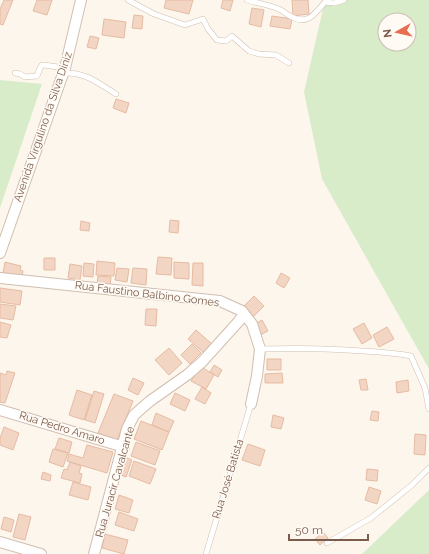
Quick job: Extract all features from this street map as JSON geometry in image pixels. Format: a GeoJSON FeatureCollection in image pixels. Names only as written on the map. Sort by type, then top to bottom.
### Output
{"type":"FeatureCollection","features":[{"type":"Feature","properties":{"kind":"street","name":"Avenida Virgulino da Silva Diniz"},"geometry":{"type":"LineString","coordinates":[[0,253],[64,70],[81,0]]}},
{"type":"Feature","properties":{"kind":"street","name":"Rua Faustino Balbino Gomes"},"geometry":{"type":"LineString","coordinates":[[0,278],[220,301],[242,311],[252,324],[260,349],[257,376],[250,404]]}},
{"type":"Feature","properties":{"kind":"street","name":"Rua Juracir Cavalcante"},"geometry":{"type":"LineString","coordinates":[[94,554],[124,447],[127,430],[134,416],[150,401],[187,375],[202,362],[244,314]]}},
{"type":"Feature","properties":{"kind":"street","name":"Rua Pedro Amaro"},"geometry":{"type":"LineString","coordinates":[[0,410],[124,447]]}},
{"type":"Feature","properties":{"kind":"street"},"geometry":{"type":"LineString","coordinates":[[0,542],[41,554]]}},
{"type":"Feature","properties":{"kind":"lane"},"geometry":{"type":"LineString","coordinates":[[128,0],[154,14],[185,25],[203,19],[208,29],[217,40],[226,41],[232,36],[249,51],[259,54],[276,55],[290,63]]}},
{"type":"Feature","properties":{"kind":"lane"},"geometry":{"type":"LineString","coordinates":[[246,0],[274,7],[282,10],[291,17],[302,21],[309,19],[325,2],[334,3],[344,0]]}},
{"type":"Feature","properties":{"kind":"lane"},"geometry":{"type":"LineString","coordinates":[[15,73],[25,76],[37,76],[40,68],[44,65],[83,75],[116,94]]}},
{"type":"Feature","properties":{"kind":"lane"},"geometry":{"type":"LineString","coordinates":[[260,349],[305,348],[397,353],[411,356],[425,388],[429,409]]}},
{"type":"Feature","properties":{"kind":"lane","name":"Rua José Batista"},"geometry":{"type":"LineString","coordinates":[[206,554],[250,404]]}},
{"type":"Feature","properties":{"kind":"lane"},"geometry":{"type":"LineString","coordinates":[[327,542],[371,518],[412,486],[429,468]]}},
{"type":"Feature","properties":{"kind":"green space"},"geometry":{"type":"Polygon","coordinates":[[[325,0],[429,0],[429,369],[322,179],[304,92],[325,0]]]}},
{"type":"Feature","properties":{"kind":"green space"},"geometry":{"type":"Polygon","coordinates":[[[0,80],[42,84],[0,208],[0,80]]]}},
{"type":"Feature","properties":{"kind":"green space"},"geometry":{"type":"Polygon","coordinates":[[[429,490],[429,554],[362,554],[429,490]]]}},
{"type":"Feature","properties":{"kind":"building"},"geometry":{"type":"Polygon","coordinates":[[[4,0],[13,0],[3,25],[0,24],[0,9],[4,0]]]}},
{"type":"Feature","properties":{"kind":"building"},"geometry":{"type":"Polygon","coordinates":[[[37,0],[52,0],[47,15],[33,11],[37,0]]]}},
{"type":"Feature","properties":{"kind":"building"},"geometry":{"type":"Polygon","coordinates":[[[166,0],[193,0],[189,14],[164,8],[166,0]]]}},
{"type":"Feature","properties":{"kind":"building"},"geometry":{"type":"Polygon","coordinates":[[[223,0],[233,0],[230,11],[221,8],[223,0]]]}},
{"type":"Feature","properties":{"kind":"building"},"geometry":{"type":"Polygon","coordinates":[[[292,0],[308,0],[309,14],[293,16],[292,0]]]}},
{"type":"Feature","properties":{"kind":"building"},"geometry":{"type":"Polygon","coordinates":[[[252,8],[264,10],[261,27],[249,24],[252,8]]]}},
{"type":"Feature","properties":{"kind":"building"},"geometry":{"type":"Polygon","coordinates":[[[134,15],[143,16],[142,29],[132,28],[134,15]]]}},
{"type":"Feature","properties":{"kind":"building"},"geometry":{"type":"Polygon","coordinates":[[[272,16],[292,19],[290,29],[270,26],[272,16]]]}},
{"type":"Feature","properties":{"kind":"building"},"geometry":{"type":"Polygon","coordinates":[[[104,19],[126,22],[124,38],[102,35],[104,19]]]}},
{"type":"Feature","properties":{"kind":"building"},"geometry":{"type":"Polygon","coordinates":[[[90,36],[99,38],[96,49],[87,47],[90,36]]]}},
{"type":"Feature","properties":{"kind":"building"},"geometry":{"type":"Polygon","coordinates":[[[116,99],[129,103],[126,113],[113,108],[116,99]]]}},
{"type":"Feature","properties":{"kind":"building"},"geometry":{"type":"Polygon","coordinates":[[[170,220],[179,221],[178,233],[169,232],[170,220]]]}},
{"type":"Feature","properties":{"kind":"building"},"geometry":{"type":"Polygon","coordinates":[[[81,221],[90,223],[89,231],[80,230],[81,221]]]}},
{"type":"Feature","properties":{"kind":"building"},"geometry":{"type":"Polygon","coordinates":[[[158,257],[172,258],[171,275],[156,274],[158,257]]]}},
{"type":"Feature","properties":{"kind":"building"},"geometry":{"type":"Polygon","coordinates":[[[44,258],[55,258],[55,270],[44,270],[44,258]]]}},
{"type":"Feature","properties":{"kind":"building"},"geometry":{"type":"Polygon","coordinates":[[[97,261],[115,263],[114,276],[96,275],[97,261]]]}},
{"type":"Feature","properties":{"kind":"building"},"geometry":{"type":"Polygon","coordinates":[[[5,262],[21,266],[20,270],[23,271],[22,277],[3,273],[5,262]]]}},
{"type":"Feature","properties":{"kind":"building"},"geometry":{"type":"Polygon","coordinates":[[[174,262],[189,263],[189,279],[174,278],[174,262]]]}},
{"type":"Feature","properties":{"kind":"building"},"geometry":{"type":"Polygon","coordinates":[[[84,263],[94,264],[93,277],[83,276],[84,263]]]}},
{"type":"Feature","properties":{"kind":"building"},"geometry":{"type":"Polygon","coordinates":[[[193,263],[203,263],[203,286],[192,285],[193,263]]]}},
{"type":"Feature","properties":{"kind":"building"},"geometry":{"type":"Polygon","coordinates":[[[70,264],[82,266],[80,280],[68,278],[70,264]]]}},
{"type":"Feature","properties":{"kind":"building"},"geometry":{"type":"Polygon","coordinates":[[[117,268],[129,269],[127,282],[115,280],[117,268]]]}},
{"type":"Feature","properties":{"kind":"building"},"geometry":{"type":"Polygon","coordinates":[[[133,268],[147,269],[146,285],[131,283],[133,268]]]}},
{"type":"Feature","properties":{"kind":"building"},"geometry":{"type":"Polygon","coordinates":[[[281,273],[290,278],[284,288],[276,283],[281,273]]]}},
{"type":"Feature","properties":{"kind":"building"},"geometry":{"type":"Polygon","coordinates":[[[98,276],[111,277],[110,286],[97,285],[98,276]]]}},
{"type":"Feature","properties":{"kind":"building"},"geometry":{"type":"Polygon","coordinates":[[[0,288],[22,291],[20,305],[0,302],[0,288]]]}},
{"type":"Feature","properties":{"kind":"building"},"geometry":{"type":"Polygon","coordinates":[[[254,296],[264,306],[253,317],[243,307],[254,296]]]}},
{"type":"Feature","properties":{"kind":"building"},"geometry":{"type":"Polygon","coordinates":[[[0,304],[16,306],[13,320],[0,318],[0,304]]]}},
{"type":"Feature","properties":{"kind":"building"},"geometry":{"type":"Polygon","coordinates":[[[146,309],[157,309],[156,326],[145,325],[146,309]]]}},
{"type":"Feature","properties":{"kind":"building"},"geometry":{"type":"Polygon","coordinates":[[[262,320],[268,331],[260,335],[255,324],[262,320]]]}},
{"type":"Feature","properties":{"kind":"building"},"geometry":{"type":"Polygon","coordinates":[[[0,322],[11,325],[7,338],[0,337],[0,322]]]}},
{"type":"Feature","properties":{"kind":"building"},"geometry":{"type":"Polygon","coordinates":[[[364,323],[372,338],[362,344],[353,329],[364,323]]]}},
{"type":"Feature","properties":{"kind":"building"},"geometry":{"type":"Polygon","coordinates":[[[387,327],[394,339],[379,347],[373,335],[387,327]]]}},
{"type":"Feature","properties":{"kind":"building"},"geometry":{"type":"Polygon","coordinates":[[[196,330],[213,345],[205,354],[188,339],[196,330]]]}},
{"type":"Feature","properties":{"kind":"building"},"geometry":{"type":"Polygon","coordinates":[[[192,344],[201,353],[190,364],[181,355],[192,344]]]}},
{"type":"Feature","properties":{"kind":"building"},"geometry":{"type":"Polygon","coordinates":[[[169,348],[182,363],[169,375],[155,360],[169,348]]]}},
{"type":"Feature","properties":{"kind":"building"},"geometry":{"type":"Polygon","coordinates":[[[267,359],[281,359],[281,370],[267,370],[267,359]]]}},
{"type":"Feature","properties":{"kind":"building"},"geometry":{"type":"Polygon","coordinates":[[[214,365],[222,370],[218,377],[210,372],[214,365]]]}},
{"type":"Feature","properties":{"kind":"building"},"geometry":{"type":"Polygon","coordinates":[[[200,366],[214,375],[206,389],[191,381],[200,366]]]}},
{"type":"Feature","properties":{"kind":"building"},"geometry":{"type":"Polygon","coordinates":[[[7,371],[15,373],[5,403],[0,402],[0,373],[6,375],[7,371]]]}},
{"type":"Feature","properties":{"kind":"building"},"geometry":{"type":"Polygon","coordinates":[[[282,373],[283,383],[265,383],[265,374],[282,373]]]}},
{"type":"Feature","properties":{"kind":"building"},"geometry":{"type":"Polygon","coordinates":[[[133,378],[144,383],[138,395],[128,390],[133,378]]]}},
{"type":"Feature","properties":{"kind":"building"},"geometry":{"type":"Polygon","coordinates":[[[366,379],[368,390],[361,390],[359,380],[366,379]]]}},
{"type":"Feature","properties":{"kind":"building"},"geometry":{"type":"Polygon","coordinates":[[[408,380],[409,391],[397,393],[396,382],[408,380]]]}},
{"type":"Feature","properties":{"kind":"building"},"geometry":{"type":"Polygon","coordinates":[[[202,387],[211,393],[205,404],[195,399],[202,387]]]}},
{"type":"Feature","properties":{"kind":"building"},"geometry":{"type":"Polygon","coordinates":[[[77,390],[92,395],[84,420],[69,415],[77,390]]]}},
{"type":"Feature","properties":{"kind":"building"},"geometry":{"type":"Polygon","coordinates":[[[94,391],[104,394],[95,423],[85,420],[94,391]]]}},
{"type":"Feature","properties":{"kind":"building"},"geometry":{"type":"Polygon","coordinates":[[[175,393],[190,400],[185,411],[170,404],[175,393]]]}},
{"type":"Feature","properties":{"kind":"building"},"geometry":{"type":"Polygon","coordinates":[[[114,394],[133,401],[117,440],[98,433],[114,394]]]}},
{"type":"Feature","properties":{"kind":"building"},"geometry":{"type":"Polygon","coordinates":[[[372,411],[379,412],[378,421],[370,420],[372,411]]]}},
{"type":"Feature","properties":{"kind":"building"},"geometry":{"type":"Polygon","coordinates":[[[156,413],[174,421],[169,432],[152,425],[156,413]]]}},
{"type":"Feature","properties":{"kind":"building"},"geometry":{"type":"Polygon","coordinates":[[[273,415],[284,418],[281,429],[271,427],[273,415]]]}},
{"type":"Feature","properties":{"kind":"building"},"geometry":{"type":"Polygon","coordinates":[[[141,421],[169,432],[162,450],[134,439],[141,421]]]}},
{"type":"Feature","properties":{"kind":"building"},"geometry":{"type":"Polygon","coordinates":[[[4,427],[19,433],[13,450],[0,445],[0,438],[4,427]]]}},
{"type":"Feature","properties":{"kind":"building"},"geometry":{"type":"Polygon","coordinates":[[[415,434],[426,435],[425,455],[414,454],[415,434]]]}},
{"type":"Feature","properties":{"kind":"building"},"geometry":{"type":"Polygon","coordinates":[[[59,438],[72,442],[69,453],[55,449],[59,438]]]}},
{"type":"Feature","properties":{"kind":"building"},"geometry":{"type":"Polygon","coordinates":[[[136,442],[160,451],[155,465],[131,456],[136,442]]]}},
{"type":"Feature","properties":{"kind":"building"},"geometry":{"type":"Polygon","coordinates":[[[248,444],[265,450],[260,466],[242,460],[248,444]]]}},
{"type":"Feature","properties":{"kind":"building"},"geometry":{"type":"Polygon","coordinates":[[[87,445],[113,452],[107,473],[67,461],[69,454],[83,458],[87,445]]]}},
{"type":"Feature","properties":{"kind":"building"},"geometry":{"type":"Polygon","coordinates":[[[53,449],[68,453],[63,467],[49,462],[53,449]]]}},
{"type":"Feature","properties":{"kind":"building"},"geometry":{"type":"Polygon","coordinates":[[[125,457],[132,460],[126,477],[118,474],[125,457]]]}},
{"type":"Feature","properties":{"kind":"building"},"geometry":{"type":"Polygon","coordinates":[[[134,461],[156,469],[150,484],[129,476],[134,461]]]}},
{"type":"Feature","properties":{"kind":"building"},"geometry":{"type":"Polygon","coordinates":[[[70,462],[81,466],[79,473],[82,474],[80,483],[61,478],[64,469],[67,470],[70,462]]]}},
{"type":"Feature","properties":{"kind":"building"},"geometry":{"type":"Polygon","coordinates":[[[367,469],[378,470],[377,481],[366,480],[367,469]]]}},
{"type":"Feature","properties":{"kind":"building"},"geometry":{"type":"Polygon","coordinates":[[[43,472],[51,475],[50,481],[41,479],[43,472]]]}},
{"type":"Feature","properties":{"kind":"building"},"geometry":{"type":"Polygon","coordinates":[[[73,482],[91,487],[88,500],[69,495],[73,482]]]}},
{"type":"Feature","properties":{"kind":"building"},"geometry":{"type":"Polygon","coordinates":[[[369,487],[381,491],[377,504],[365,500],[369,487]]]}},
{"type":"Feature","properties":{"kind":"building"},"geometry":{"type":"Polygon","coordinates":[[[119,495],[133,500],[129,513],[115,509],[119,495]]]}},
{"type":"Feature","properties":{"kind":"building"},"geometry":{"type":"Polygon","coordinates":[[[119,512],[138,519],[134,531],[115,525],[119,512]]]}},
{"type":"Feature","properties":{"kind":"building"},"geometry":{"type":"Polygon","coordinates":[[[19,514],[31,517],[25,540],[13,537],[19,514]]]}},
{"type":"Feature","properties":{"kind":"building"},"geometry":{"type":"Polygon","coordinates":[[[4,517],[14,520],[11,532],[1,529],[4,517]]]}},
{"type":"Feature","properties":{"kind":"building"},"geometry":{"type":"Polygon","coordinates":[[[323,532],[328,538],[320,545],[315,539],[323,532]]]}},
{"type":"Feature","properties":{"kind":"building"},"geometry":{"type":"Polygon","coordinates":[[[105,534],[128,540],[124,554],[102,548],[105,534]]]}}]}
